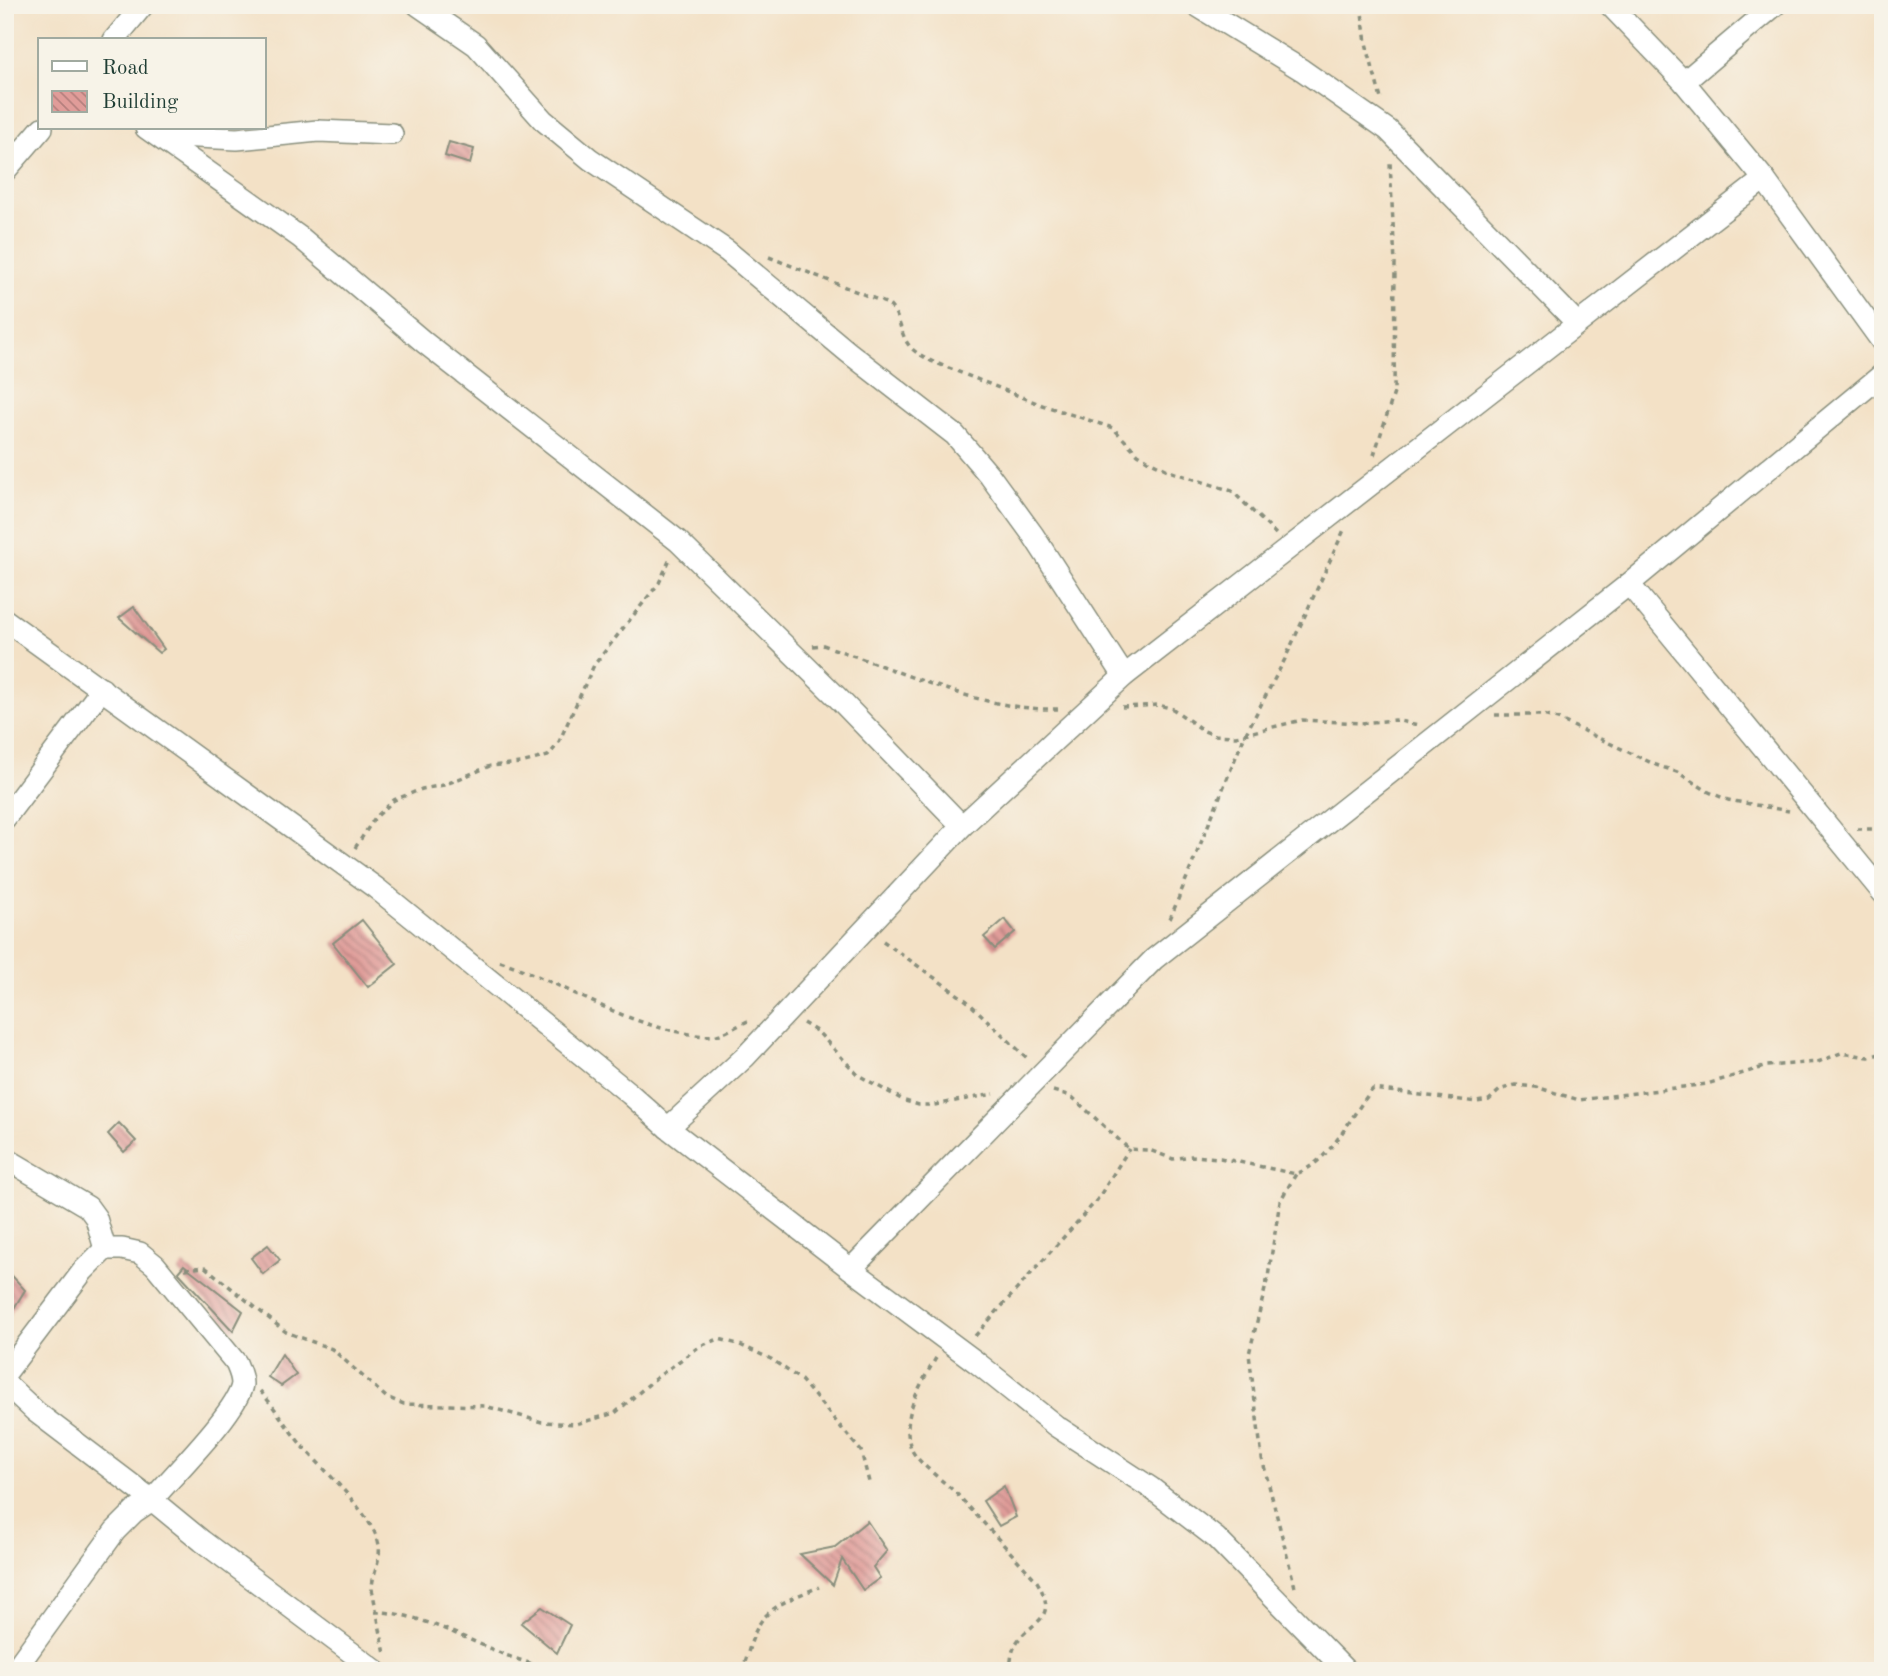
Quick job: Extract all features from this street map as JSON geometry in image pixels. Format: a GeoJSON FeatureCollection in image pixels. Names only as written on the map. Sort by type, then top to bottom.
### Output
{"type":"FeatureCollection","features":[{"type":"Feature","properties":{"kind":"street"},"geometry":{"type":"LineString","coordinates":[[116,38],[143,5]]}},
{"type":"Feature","properties":{"kind":"street"},"geometry":{"type":"LineString","coordinates":[[418,5],[476,45],[543,120],[590,159],[727,251],[848,352],[955,435],[1034,535],[1124,676]]}},
{"type":"Feature","properties":{"kind":"street"},"geometry":{"type":"LineString","coordinates":[[1196,5],[1302,69],[1388,130],[1577,323]]}},
{"type":"Feature","properties":{"kind":"street"},"geometry":{"type":"LineString","coordinates":[[1610,5],[1684,82],[1763,178],[1883,343]]}},
{"type":"Feature","properties":{"kind":"street"},"geometry":{"type":"LineString","coordinates":[[1684,82],[1775,5]]}},
{"type":"Feature","properties":{"kind":"street"},"geometry":{"type":"LineString","coordinates":[[5,170],[40,130]]}},
{"type":"Feature","properties":{"kind":"street"},"geometry":{"type":"LineString","coordinates":[[152,132],[237,139],[318,131],[392,134]]}},
{"type":"Feature","properties":{"kind":"street"},"geometry":{"type":"LineString","coordinates":[[152,132],[301,238],[425,343],[678,541],[838,698],[962,826]]}},
{"type":"Feature","properties":{"kind":"street"},"geometry":{"type":"LineString","coordinates":[[668,1128],[745,1057],[962,826],[1124,676],[1763,178]]}},
{"type":"Feature","properties":{"kind":"street"},"geometry":{"type":"LineString","coordinates":[[851,1269],[1154,959],[1629,584],[1883,374]]}},
{"type":"Feature","properties":{"kind":"street"},"geometry":{"type":"LineString","coordinates":[[1629,584],[1883,893]]}},
{"type":"Feature","properties":{"kind":"street"},"geometry":{"type":"LineString","coordinates":[[5,620],[345,865],[630,1094],[668,1128],[1056,1426],[1151,1488],[1216,1538],[1346,1671]]}},
{"type":"Feature","properties":{"kind":"street"},"geometry":{"type":"LineString","coordinates":[[5,818],[102,689]]}},
{"type":"Feature","properties":{"kind":"street"},"geometry":{"type":"LineString","coordinates":[[5,1158],[88,1207],[96,1218],[105,1249]]}},
{"type":"Feature","properties":{"kind":"street"},"geometry":{"type":"LineString","coordinates":[[5,1374],[83,1271],[105,1249],[122,1249],[140,1253],[163,1275],[236,1363],[242,1385],[235,1401],[152,1500],[134,1512],[115,1531],[14,1671]]}},
{"type":"Feature","properties":{"kind":"street"},"geometry":{"type":"LineString","coordinates":[[5,1383],[36,1412],[202,1541],[382,1667]]}},
{"type":"Feature","properties":{"kind":"path"},"geometry":{"type":"LineString","coordinates":[[1361,5],[1366,43],[1388,130]]}},
{"type":"Feature","properties":{"kind":"path"},"geometry":{"type":"LineString","coordinates":[[769,258],[888,304],[900,320],[908,344],[914,352],[931,361],[1042,405],[1101,423],[1112,428],[1149,461],[1172,472],[1232,491],[1289,547]]}},
{"type":"Feature","properties":{"kind":"path"},"geometry":{"type":"LineString","coordinates":[[345,865],[374,819],[394,800],[422,789],[444,785],[491,766],[548,757],[558,744],[594,665],[659,583],[678,541]]}},
{"type":"Feature","properties":{"kind":"path"},"geometry":{"type":"LineString","coordinates":[[812,646],[823,645],[840,650],[967,696],[1047,709],[1159,705],[1173,709],[1204,731],[1215,734],[1236,736],[1302,720],[1361,723],[1395,720],[1445,729]]}},
{"type":"Feature","properties":{"kind":"path"},"geometry":{"type":"LineString","coordinates":[[1468,711],[1502,715],[1543,715],[1558,719],[1676,772],[1728,800],[1821,818]]}},
{"type":"Feature","properties":{"kind":"path"},"geometry":{"type":"LineString","coordinates":[[869,927],[887,945],[922,966],[967,1001],[1016,1045],[1035,1081],[1071,1096],[1129,1149],[1149,1150],[1173,1159],[1191,1156],[1220,1158],[1296,1174]]}},
{"type":"Feature","properties":{"kind":"path"},"geometry":{"type":"LineString","coordinates":[[457,954],[488,957],[514,966],[646,1025],[675,1031],[716,1035],[752,1020],[796,1020],[818,1032],[858,1075],[905,1101],[919,1105],[933,1105],[996,1093]]}},
{"type":"Feature","properties":{"kind":"path"},"geometry":{"type":"LineString","coordinates":[[1295,1590],[1262,1458],[1249,1354],[1268,1276],[1280,1201],[1296,1174],[1325,1154],[1373,1089],[1477,1102],[1489,1100],[1500,1090],[1515,1085],[1536,1087],[1579,1100],[1707,1084],[1767,1066],[1818,1062],[1841,1053],[1869,1057],[1883,1053]]}},
{"type":"Feature","properties":{"kind":"path"},"geometry":{"type":"LineString","coordinates":[[1019,1671],[1011,1661],[1012,1648],[1020,1636],[1045,1614],[1045,1594],[1036,1580],[955,1492],[911,1451],[908,1429],[918,1390],[954,1346],[1097,1200],[1129,1149]]}},
{"type":"Feature","properties":{"kind":"path"},"geometry":{"type":"LineString","coordinates":[[163,1275],[194,1266],[205,1268],[286,1332],[332,1349],[386,1397],[404,1404],[420,1406],[485,1406],[541,1422],[576,1424],[615,1413],[656,1378],[700,1346],[719,1339],[738,1344],[771,1359],[801,1380],[861,1451],[869,1482]]}},
{"type":"Feature","properties":{"kind":"path"},"geometry":{"type":"LineString","coordinates":[[241,1378],[263,1394],[299,1442],[370,1524],[380,1548],[380,1558],[372,1579],[382,1667]]}},
{"type":"Feature","properties":{"kind":"path"},"geometry":{"type":"LineString","coordinates":[[742,1671],[761,1621],[772,1610],[819,1587]]}},
{"type":"Feature","properties":{"kind":"path"},"geometry":{"type":"LineString","coordinates":[[375,1612],[387,1612],[411,1619],[504,1655],[555,1671]]}},
{"type":"Feature","properties":{"kind":"building"},"geometry":{"type":"Polygon","coordinates":[[[449,142],[474,149],[470,164],[445,156],[449,142]]]}},
{"type":"Feature","properties":{"kind":"building"},"geometry":{"type":"Polygon","coordinates":[[[134,607],[164,649],[159,653],[119,618],[134,607]]]}},
{"type":"Feature","properties":{"kind":"building"},"geometry":{"type":"Polygon","coordinates":[[[1005,919],[1015,932],[995,949],[984,937],[1005,919]]]}},
{"type":"Feature","properties":{"kind":"building"},"geometry":{"type":"Polygon","coordinates":[[[362,920],[397,964],[368,987],[333,943],[362,920]]]}},
{"type":"Feature","properties":{"kind":"building"},"geometry":{"type":"Polygon","coordinates":[[[119,1123],[136,1141],[124,1152],[108,1134],[119,1123]]]}},
{"type":"Feature","properties":{"kind":"building"},"geometry":{"type":"Polygon","coordinates":[[[268,1245],[280,1260],[263,1274],[251,1258],[268,1245]]]}},
{"type":"Feature","properties":{"kind":"building"},"geometry":{"type":"Polygon","coordinates":[[[184,1265],[243,1311],[233,1331],[178,1272],[184,1265]]]}},
{"type":"Feature","properties":{"kind":"building"},"geometry":{"type":"Polygon","coordinates":[[[5,1268],[25,1290],[5,1323],[5,1268]]]}},
{"type":"Feature","properties":{"kind":"building"},"geometry":{"type":"Polygon","coordinates":[[[282,1354],[296,1375],[281,1386],[268,1377],[282,1354]]]}},
{"type":"Feature","properties":{"kind":"building"},"geometry":{"type":"Polygon","coordinates":[[[1004,1486],[1016,1517],[999,1526],[983,1501],[1004,1486]]]}},
{"type":"Feature","properties":{"kind":"building"},"geometry":{"type":"Polygon","coordinates":[[[867,1521],[887,1551],[873,1567],[880,1578],[863,1590],[842,1559],[833,1585],[800,1554],[835,1547],[867,1521]]]}},
{"type":"Feature","properties":{"kind":"building"},"geometry":{"type":"Polygon","coordinates":[[[542,1607],[570,1625],[557,1653],[521,1623],[542,1607]]]}}]}
